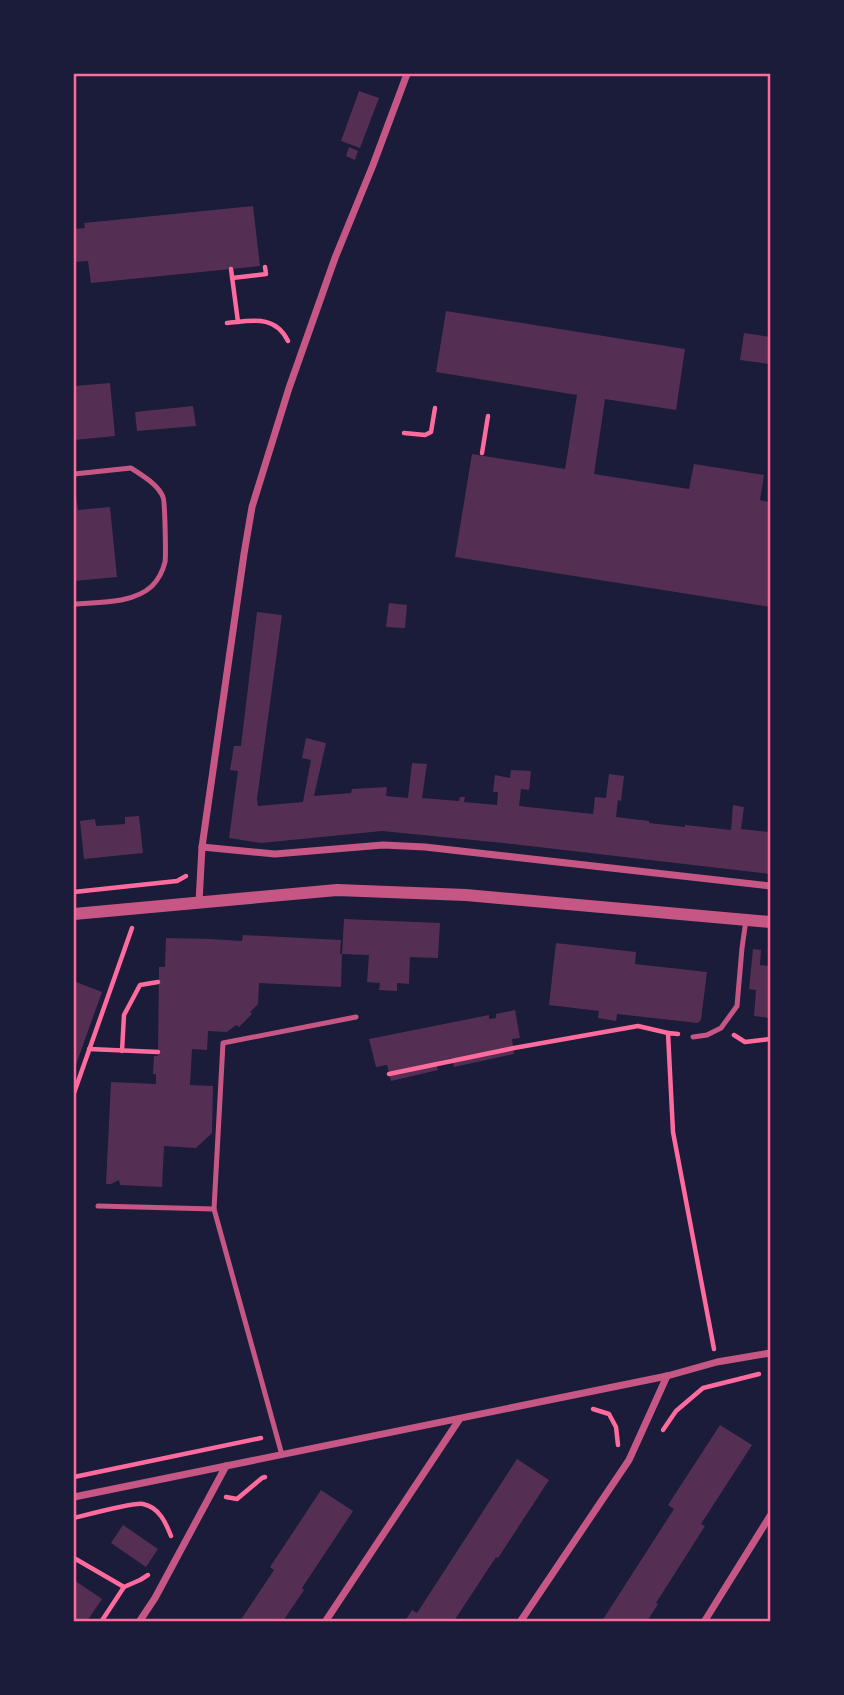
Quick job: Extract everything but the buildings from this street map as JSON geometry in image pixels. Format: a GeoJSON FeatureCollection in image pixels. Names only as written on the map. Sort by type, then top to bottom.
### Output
{"type":"FeatureCollection","features":[{"type":"Feature","properties":{"kind":"street"},"geometry":{"type":"LineString","coordinates":[[199,902],[202,847],[253,507],[289,388],[335,258],[407,74]]}},
{"type":"Feature","properties":{"kind":"street"},"geometry":{"type":"LineString","coordinates":[[202,847],[275,854],[383,845],[425,847],[771,886]]}},
{"type":"Feature","properties":{"kind":"street"},"geometry":{"type":"LineString","coordinates":[[74,914],[337,890],[454,894],[771,922]]}},
{"type":"Feature","properties":{"kind":"street"},"geometry":{"type":"LineString","coordinates":[[74,1497],[459,1420],[667,1376],[717,1362],[771,1353]]}},
{"type":"Feature","properties":{"kind":"street"},"geometry":{"type":"LineString","coordinates":[[520,1622],[629,1460],[667,1376]]}},
{"type":"Feature","properties":{"kind":"street"},"geometry":{"type":"LineString","coordinates":[[325,1622],[459,1420]]}},
{"type":"Feature","properties":{"kind":"street"},"geometry":{"type":"LineString","coordinates":[[139,1622],[155,1598],[226,1466]]}},
{"type":"Feature","properties":{"kind":"street"},"geometry":{"type":"LineString","coordinates":[[704,1622],[771,1516]]}},
{"type":"Feature","properties":{"kind":"lane"},"geometry":{"type":"LineString","coordinates":[[74,474],[131,468],[155,486],[163,497],[165,562],[161,574],[152,586],[137,595],[120,600],[74,604]]}},
{"type":"Feature","properties":{"kind":"lane"},"geometry":{"type":"LineString","coordinates":[[693,1037],[707,1035],[721,1028],[737,1006],[746,920]]}},
{"type":"Feature","properties":{"kind":"lane"},"geometry":{"type":"LineString","coordinates":[[282,1455],[214,1209],[223,1043],[356,1017]]}},
{"type":"Feature","properties":{"kind":"lane"},"geometry":{"type":"LineString","coordinates":[[98,1206],[214,1209]]}},
{"type":"Feature","properties":{"kind":"path"},"geometry":{"type":"LineString","coordinates":[[232,278],[265,274],[265,267]]}},
{"type":"Feature","properties":{"kind":"path"},"geometry":{"type":"LineString","coordinates":[[231,269],[238,322]]}},
{"type":"Feature","properties":{"kind":"path"},"geometry":{"type":"LineString","coordinates":[[404,433],[425,435],[431,432],[435,408]]}},
{"type":"Feature","properties":{"kind":"path"},"geometry":{"type":"LineString","coordinates":[[482,453],[488,416]]}},
{"type":"Feature","properties":{"kind":"path"},"geometry":{"type":"LineString","coordinates":[[74,892],[177,881],[187,875]]}},
{"type":"Feature","properties":{"kind":"path"},"geometry":{"type":"LineString","coordinates":[[74,1093],[132,928]]}},
{"type":"Feature","properties":{"kind":"path"},"geometry":{"type":"LineString","coordinates":[[122,1051],[124,1015],[140,985],[158,982]]}},
{"type":"Feature","properties":{"kind":"path"},"geometry":{"type":"LineString","coordinates":[[389,1074],[638,1026],[693,1037]]}},
{"type":"Feature","properties":{"kind":"path"},"geometry":{"type":"LineString","coordinates":[[721,1028],[745,1042],[771,1039]]}},
{"type":"Feature","properties":{"kind":"path"},"geometry":{"type":"LineString","coordinates":[[668,1033],[673,1132],[715,1351]]}},
{"type":"Feature","properties":{"kind":"path"},"geometry":{"type":"LineString","coordinates":[[89,1049],[158,1052]]}},
{"type":"Feature","properties":{"kind":"path"},"geometry":{"type":"LineString","coordinates":[[657,1439],[676,1411],[703,1388],[771,1372]]}},
{"type":"Feature","properties":{"kind":"path"},"geometry":{"type":"LineString","coordinates":[[585,1411],[594,1409],[609,1414],[616,1427],[618,1449]]}},
{"type":"Feature","properties":{"kind":"path"},"geometry":{"type":"LineString","coordinates":[[74,1476],[276,1435]]}},
{"type":"Feature","properties":{"kind":"path"},"geometry":{"type":"LineString","coordinates":[[211,1495],[237,1499],[262,1478],[274,1475]]}},
{"type":"Feature","properties":{"kind":"path"},"geometry":{"type":"LineString","coordinates":[[74,1518],[142,1504],[156,1511],[166,1522],[171,1536],[169,1545]]}},
{"type":"Feature","properties":{"kind":"path"},"geometry":{"type":"LineString","coordinates":[[74,1558],[124,1587]]}},
{"type":"Feature","properties":{"kind":"path"},"geometry":{"type":"LineString","coordinates":[[101,1622],[124,1587],[157,1569]]}}]}
